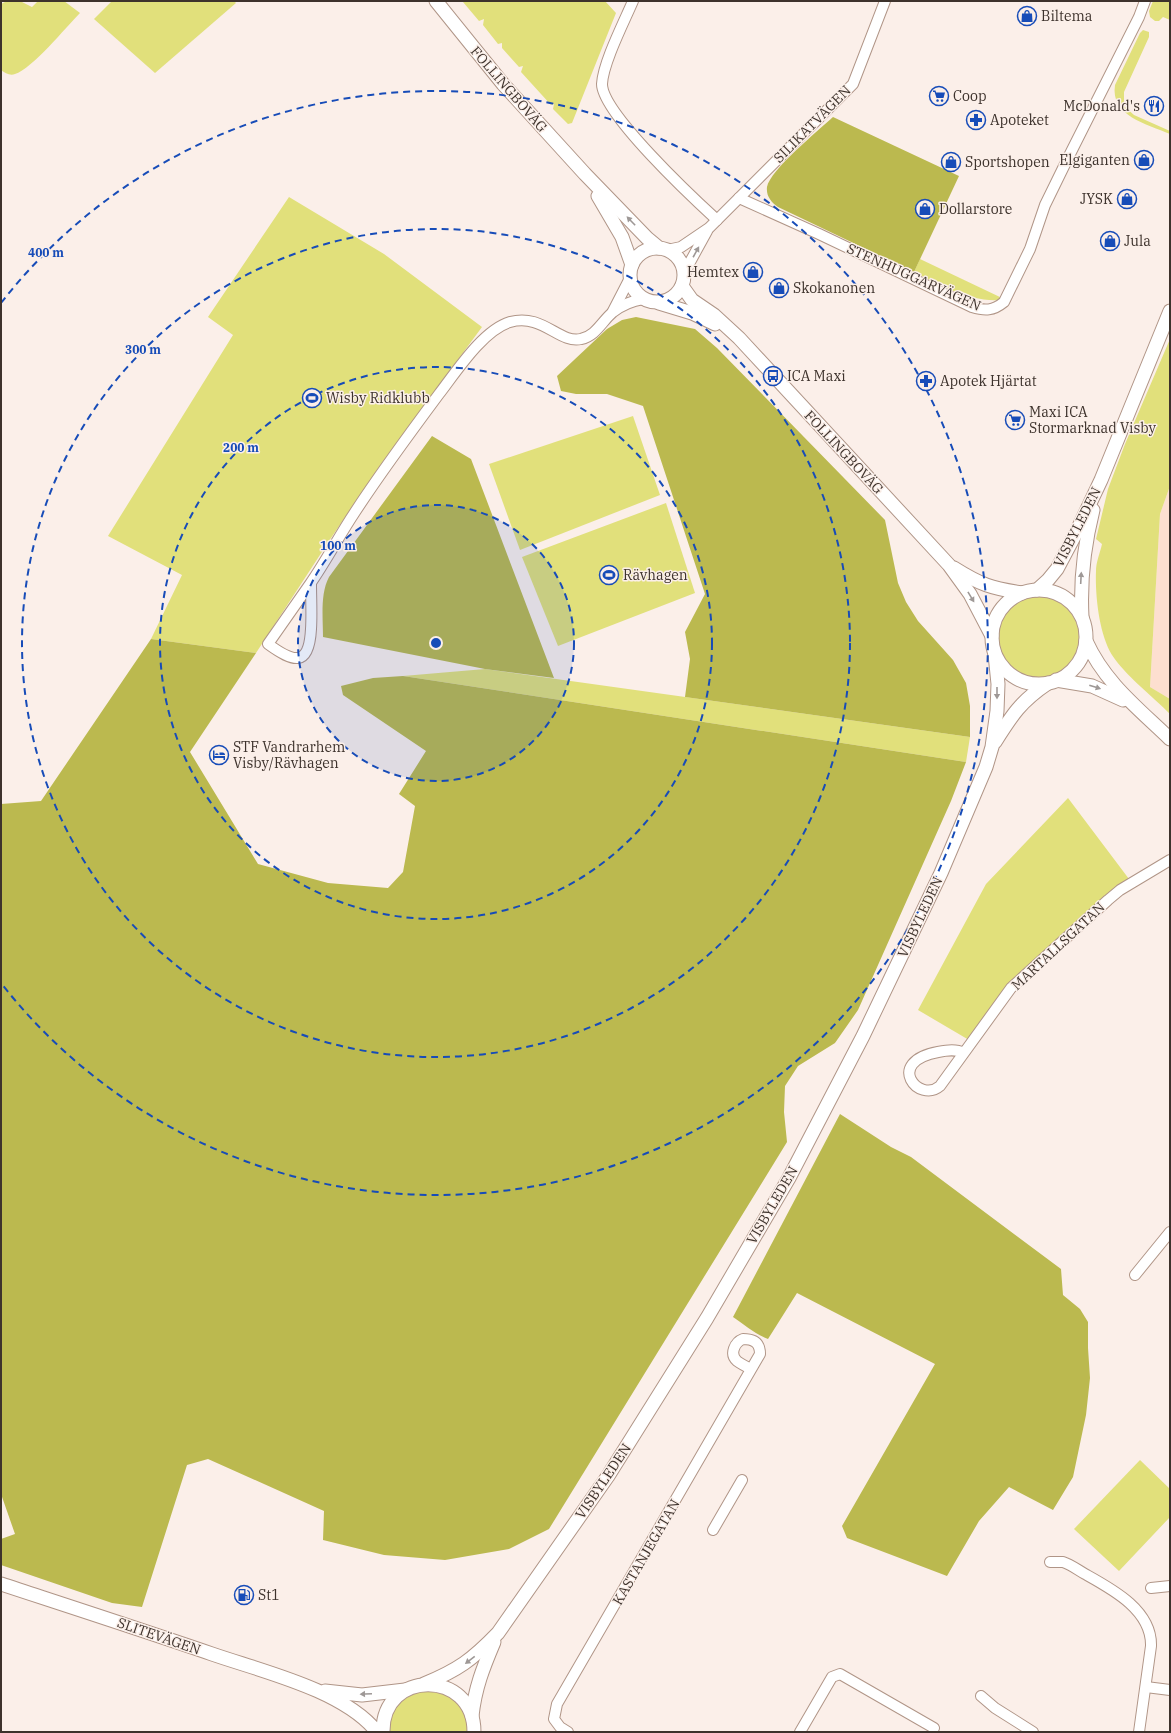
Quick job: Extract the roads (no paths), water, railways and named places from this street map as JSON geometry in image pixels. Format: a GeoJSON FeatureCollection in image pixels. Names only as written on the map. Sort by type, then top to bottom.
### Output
{"type":"FeatureCollection","features":[{"type":"Feature","properties":{"kind":"main road","name":"FOLLINGBOVÄG"},"geometry":{"type":"LineString","coordinates":[[436,1],[502,84],[585,174],[647,238],[663,249]]}},
{"type":"Feature","properties":{"kind":"main road","name":"FOLLINGBOVÄG"},"geometry":{"type":"LineString","coordinates":[[585,174],[622,237],[631,272]]}},
{"type":"Feature","properties":{"kind":"main road"},"geometry":{"type":"LineString","coordinates":[[651,249],[663,249],[674,254],[681,263],[683,282],[677,294],[672,298],[659,303],[651,302],[643,299],[633,288],[631,272],[641,253],[651,249]]}},
{"type":"Feature","properties":{"kind":"main road","name":"FOLLINGBOVÄG"},"geometry":{"type":"LineString","coordinates":[[683,282],[692,300],[718,319],[738,338],[949,565],[970,594],[992,636]]}},
{"type":"Feature","properties":{"kind":"main road","name":"FOLLINGBOVÄG"},"geometry":{"type":"LineString","coordinates":[[659,303],[706,319],[738,338]]}},
{"type":"Feature","properties":{"kind":"main road","name":"VISBYLEDEN"},"geometry":{"type":"LineString","coordinates":[[1036,590],[1048,580],[1060,564],[1100,480],[1170,311]]}},
{"type":"Feature","properties":{"kind":"main road","name":"VISBYLEDEN"},"geometry":{"type":"LineString","coordinates":[[1082,617],[1081,584],[1083,560],[1100,480]]}},
{"type":"Feature","properties":{"kind":"main road","name":"FOLLINGBOVÄG"},"geometry":{"type":"LineString","coordinates":[[949,565],[977,582],[998,589],[1022,593]]}},
{"type":"Feature","properties":{"kind":"main road"},"geometry":{"type":"LineString","coordinates":[[1052,681],[1071,671],[1083,652],[1086,641],[1082,617],[1072,603],[1063,596],[1053,592],[1036,590],[1022,593],[1011,599],[1002,607],[994,624],[992,636],[995,654],[1006,670],[1017,678],[1029,682],[1052,681],[1092,686],[1130,703]]}},
{"type":"Feature","properties":{"kind":"main road"},"geometry":{"type":"LineString","coordinates":[[1086,641],[1103,672],[1130,703],[1170,739]]}},
{"type":"Feature","properties":{"kind":"main road","name":"VISBYLEDEN"},"geometry":{"type":"LineString","coordinates":[[405,1690],[451,1673],[466,1664],[498,1633],[608,1476],[665,1387],[789,1178],[863,1036],[941,872],[981,779],[992,747],[998,698],[995,654]]}},
{"type":"Feature","properties":{"kind":"main road","name":"VISBYLEDEN"},"geometry":{"type":"LineString","coordinates":[[992,747],[1018,708],[1031,694],[1052,681]]}},
{"type":"Feature","properties":{"kind":"main road","name":"SLITEVÄGEN"},"geometry":{"type":"LineString","coordinates":[[1,1584],[146,1631],[316,1689],[358,1713],[377,1732]]}},
{"type":"Feature","properties":{"kind":"main road","name":"VISBYLEDEN"},"geometry":{"type":"LineString","coordinates":[[473,1723],[476,1688],[480,1674],[498,1633]]}},
{"type":"Feature","properties":{"kind":"main road"},"geometry":{"type":"LineString","coordinates":[[424,1684],[440,1686],[454,1692],[465,1703],[473,1723],[482,1732]]}},
{"type":"Feature","properties":{"kind":"main road","name":"SLITEVÄGEN"},"geometry":{"type":"LineString","coordinates":[[316,1689],[362,1695],[405,1690]]}},
{"type":"Feature","properties":{"kind":"main road"},"geometry":{"type":"LineString","coordinates":[[383,1732],[384,1717],[388,1708],[405,1690]]}},
{"type":"Feature","properties":{"kind":"street"},"geometry":{"type":"LineString","coordinates":[[633,1],[604,71],[602,85],[604,95],[622,123],[686,192],[717,220]]}},
{"type":"Feature","properties":{"kind":"street","name":"SILIKATVÄGEN"},"geometry":{"type":"LineString","coordinates":[[709,228],[853,84],[884,1]]}},
{"type":"Feature","properties":{"kind":"street","name":"STENHUGGARVÄGEN"},"geometry":{"type":"LineString","coordinates":[[739,198],[819,234],[972,307],[990,310],[998,307],[1004,302],[1030,249],[1046,205],[1139,17],[1145,1]]}},
{"type":"Feature","properties":{"kind":"street"},"geometry":{"type":"LineString","coordinates":[[663,249],[681,247],[709,228]]}},
{"type":"Feature","properties":{"kind":"street"},"geometry":{"type":"LineString","coordinates":[[683,282],[690,262],[709,228]]}},
{"type":"Feature","properties":{"kind":"street"},"geometry":{"type":"LineString","coordinates":[[612,313],[631,272]]}},
{"type":"Feature","properties":{"kind":"street"},"geometry":{"type":"LineString","coordinates":[[311,583],[312,614],[309,646],[303,656],[297,658],[291,657],[279,652],[268,644],[311,583],[355,512],[414,428],[464,361],[492,331],[511,322],[526,320],[541,324],[567,338],[582,339],[593,333],[612,313],[624,304],[643,299]]}},
{"type":"Feature","properties":{"kind":"street","name":"MARTALLSGATAN"},"geometry":{"type":"LineString","coordinates":[[964,1053],[957,1050],[935,1052],[919,1056],[909,1070],[911,1081],[920,1088],[936,1090],[964,1053],[1011,988],[1120,890],[1170,860]]}},
{"type":"Feature","properties":{"kind":"street"},"geometry":{"type":"LineString","coordinates":[[1135,1274],[1170,1232]]}},
{"type":"Feature","properties":{"kind":"street","name":"KASTANJEGATAN"},"geometry":{"type":"LineString","coordinates":[[568,1732],[560,1727],[554,1719],[557,1704],[751,1369]]}},
{"type":"Feature","properties":{"kind":"street"},"geometry":{"type":"LineString","coordinates":[[713,1530],[742,1480]]}},
{"type":"Feature","properties":{"kind":"street"},"geometry":{"type":"LineString","coordinates":[[1050,1562],[1064,1562],[1115,1591],[1139,1614],[1147,1625],[1151,1638],[1146,1687],[1139,1732]]}},
{"type":"Feature","properties":{"kind":"street"},"geometry":{"type":"LineString","coordinates":[[1151,1588],[1170,1586]]}},
{"type":"Feature","properties":{"kind":"street"},"geometry":{"type":"LineString","coordinates":[[800,1732],[832,1677],[840,1674],[934,1728]]}},
{"type":"Feature","properties":{"kind":"street"},"geometry":{"type":"LineString","coordinates":[[1146,1687],[1170,1690]]}},
{"type":"Feature","properties":{"kind":"street"},"geometry":{"type":"LineString","coordinates":[[981,1696],[995,1708],[1033,1732]]}},
{"type":"Feature","properties":{"kind":"place","name":"Biltema"},"geometry":{"type":"Point","coordinates":[1027,16]}},
{"type":"Feature","properties":{"kind":"place","name":"Coop"},"geometry":{"type":"Point","coordinates":[939,96]}},
{"type":"Feature","properties":{"kind":"place","name":"McDonald's"},"geometry":{"type":"Point","coordinates":[1154,106]}},
{"type":"Feature","properties":{"kind":"place","name":"Apoteket"},"geometry":{"type":"Point","coordinates":[976,120]}},
{"type":"Feature","properties":{"kind":"place","name":"Elgiganten"},"geometry":{"type":"Point","coordinates":[1144,160]}},
{"type":"Feature","properties":{"kind":"place","name":"Sportshopen"},"geometry":{"type":"Point","coordinates":[951,162]}},
{"type":"Feature","properties":{"kind":"place","name":"JYSK"},"geometry":{"type":"Point","coordinates":[1127,199]}},
{"type":"Feature","properties":{"kind":"place","name":"Dollarstore"},"geometry":{"type":"Point","coordinates":[925,209]}},
{"type":"Feature","properties":{"kind":"place","name":"Jula"},"geometry":{"type":"Point","coordinates":[1110,241]}},
{"type":"Feature","properties":{"kind":"place","name":"Hemtex"},"geometry":{"type":"Point","coordinates":[753,272]}},
{"type":"Feature","properties":{"kind":"place","name":"Skokanonen"},"geometry":{"type":"Point","coordinates":[779,288]}},
{"type":"Feature","properties":{"kind":"place","name":"ICA Maxi"},"geometry":{"type":"Point","coordinates":[773,376]}},
{"type":"Feature","properties":{"kind":"place","name":"Apotek Hjärtat"},"geometry":{"type":"Point","coordinates":[926,381]}},
{"type":"Feature","properties":{"kind":"place","name":"Wisby Ridklubb"},"geometry":{"type":"Point","coordinates":[312,398]}},
{"type":"Feature","properties":{"kind":"place","name":"Maxi ICA Stormarknad Visby"},"geometry":{"type":"Point","coordinates":[1015,420]}},
{"type":"Feature","properties":{"kind":"place","name":"Rävhagen"},"geometry":{"type":"Point","coordinates":[609,575]}},
{"type":"Feature","properties":{"kind":"place","name":"STF Vandrarhem Visby/Rävhagen"},"geometry":{"type":"Point","coordinates":[219,755]}},
{"type":"Feature","properties":{"kind":"place","name":"St1"},"geometry":{"type":"Point","coordinates":[244,1595]}}]}
